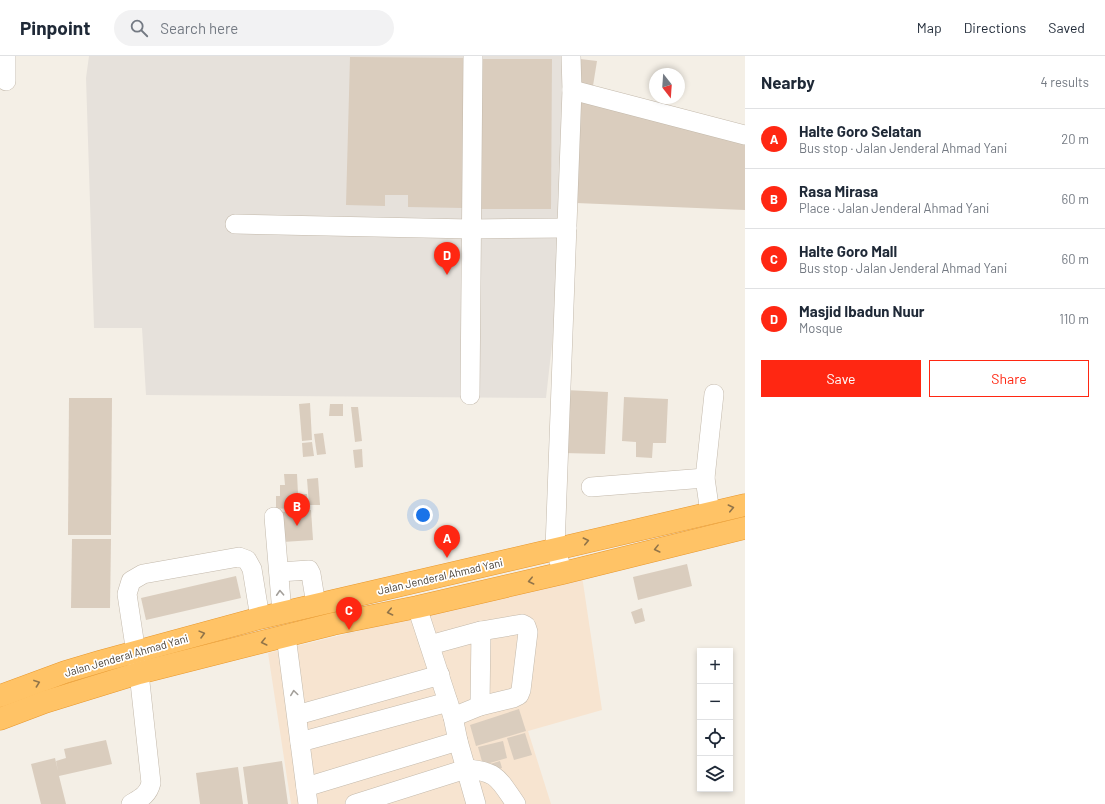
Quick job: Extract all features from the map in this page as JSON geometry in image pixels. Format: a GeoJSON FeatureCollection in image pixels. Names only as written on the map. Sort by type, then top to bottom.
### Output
{"type":"FeatureCollection","features":[{"type":"Feature","properties":{"kind":"highway","name":"Jalan Jenderal Ahmad Yani"},"geometry":{"type":"LineString","coordinates":[[0,696],[65,672],[260,618],[555,548],[745,505]]}},
{"type":"Feature","properties":{"kind":"highway","name":"Jalan Jenderal Ahmad Yani"},"geometry":{"type":"LineString","coordinates":[[0,719],[45,702],[139,673],[333,624],[417,607],[563,573],[745,528]]}},
{"type":"Feature","properties":{"kind":"street"},"geometry":{"type":"LineString","coordinates":[[6,56],[6,81]]}},
{"type":"Feature","properties":{"kind":"street"},"geometry":{"type":"LineString","coordinates":[[470,395],[473,56]]}},
{"type":"Feature","properties":{"kind":"street"},"geometry":{"type":"LineString","coordinates":[[563,573],[555,548],[572,90],[571,56]]}},
{"type":"Feature","properties":{"kind":"street"},"geometry":{"type":"LineString","coordinates":[[572,90],[745,135]]}},
{"type":"Feature","properties":{"kind":"street"},"geometry":{"type":"LineString","coordinates":[[235,224],[471,229],[567,228]]}},
{"type":"Feature","properties":{"kind":"street"},"geometry":{"type":"LineString","coordinates":[[710,513],[705,478],[714,394]]}},
{"type":"Feature","properties":{"kind":"street"},"geometry":{"type":"LineString","coordinates":[[591,487],[705,478]]}},
{"type":"Feature","properties":{"kind":"street"},"geometry":{"type":"LineString","coordinates":[[274,517],[282,613]]}},
{"type":"Feature","properties":{"kind":"street"},"geometry":{"type":"LineString","coordinates":[[144,802],[151,783],[139,673],[127,594],[131,581],[143,574],[239,557],[247,560],[252,569],[260,618]]}},
{"type":"Feature","properties":{"kind":"street"},"geometry":{"type":"LineString","coordinates":[[279,572],[309,570],[316,605]]}},
{"type":"Feature","properties":{"kind":"street"},"geometry":{"type":"LineString","coordinates":[[417,607],[451,709],[458,741],[476,804]]}},
{"type":"Feature","properties":{"kind":"street"},"geometry":{"type":"LineString","coordinates":[[300,742],[451,709],[480,706],[513,698],[519,695],[521,690],[528,632],[526,626],[522,624],[481,631],[430,645]]}},
{"type":"Feature","properties":{"kind":"street"},"geometry":{"type":"LineString","coordinates":[[480,706],[481,631]]}},
{"type":"Feature","properties":{"kind":"street"},"geometry":{"type":"LineString","coordinates":[[286,636],[307,795],[458,741]]}},
{"type":"Feature","properties":{"kind":"street"},"geometry":{"type":"LineString","coordinates":[[297,715],[440,675]]}},
{"type":"Feature","properties":{"kind":"street"},"geometry":{"type":"LineString","coordinates":[[355,804],[466,769],[481,770],[494,776],[516,804]]}},
{"type":"Feature","properties":{"kind":"shaded area"},"geometry":{"type":"Polygon","coordinates":[[[89,56],[567,56],[567,210],[546,398],[146,395],[142,328],[94,328],[86,78],[89,56]]]}},
{"type":"Feature","properties":{"kind":"shaded area"},"geometry":{"type":"Polygon","coordinates":[[[582,576],[602,710],[528,731],[551,804],[291,804],[268,653],[582,576]]]}},
{"type":"Feature","properties":{"kind":"building"},"geometry":{"type":"Polygon","coordinates":[[[350,57],[465,58],[463,208],[408,207],[408,195],[385,195],[385,206],[346,205],[350,57]]]}},
{"type":"Feature","properties":{"kind":"building"},"geometry":{"type":"Polygon","coordinates":[[[479,59],[552,59],[551,209],[479,209],[479,59]]]}},
{"type":"Feature","properties":{"kind":"building"},"geometry":{"type":"Polygon","coordinates":[[[580,59],[597,61],[592,92],[575,89],[580,59]]]}},
{"type":"Feature","properties":{"kind":"building"},"geometry":{"type":"Polygon","coordinates":[[[578,99],[745,142],[745,210],[576,203],[578,99]]]}},
{"type":"Feature","properties":{"kind":"building"},"geometry":{"type":"Polygon","coordinates":[[[565,390],[608,392],[605,454],[563,453],[565,390]]]}},
{"type":"Feature","properties":{"kind":"building"},"geometry":{"type":"Polygon","coordinates":[[[624,397],[668,399],[666,443],[653,443],[652,458],[636,457],[636,442],[622,441],[624,397]]]}},
{"type":"Feature","properties":{"kind":"building"},"geometry":{"type":"Polygon","coordinates":[[[69,398],[112,398],[111,535],[68,535],[69,398]]]}},
{"type":"Feature","properties":{"kind":"building"},"geometry":{"type":"Polygon","coordinates":[[[310,403],[312,440],[302,441],[299,404],[310,403]]]}},
{"type":"Feature","properties":{"kind":"building"},"geometry":{"type":"Polygon","coordinates":[[[330,404],[343,404],[343,416],[329,416],[330,404]]]}},
{"type":"Feature","properties":{"kind":"building"},"geometry":{"type":"Polygon","coordinates":[[[351,407],[358,407],[362,441],[355,442],[351,407]]]}},
{"type":"Feature","properties":{"kind":"building"},"geometry":{"type":"Polygon","coordinates":[[[323,433],[326,454],[317,455],[314,434],[323,433]]]}},
{"type":"Feature","properties":{"kind":"building"},"geometry":{"type":"Polygon","coordinates":[[[312,442],[314,456],[303,457],[302,443],[312,442]]]}},
{"type":"Feature","properties":{"kind":"building"},"geometry":{"type":"Polygon","coordinates":[[[362,449],[363,467],[355,468],[353,450],[362,449]]]}},
{"type":"Feature","properties":{"kind":"building"},"geometry":{"type":"Polygon","coordinates":[[[284,474],[297,474],[298,494],[307,494],[308,507],[276,509],[276,496],[280,496],[280,485],[285,485],[284,474]]]}},
{"type":"Feature","properties":{"kind":"building"},"geometry":{"type":"Polygon","coordinates":[[[318,478],[320,505],[309,505],[307,479],[318,478]]]}},
{"type":"Feature","properties":{"kind":"building"},"geometry":{"type":"Polygon","coordinates":[[[311,510],[313,540],[283,542],[281,512],[311,510]]]}},
{"type":"Feature","properties":{"kind":"building"},"geometry":{"type":"Polygon","coordinates":[[[72,539],[111,539],[110,608],[71,608],[72,539]]]}},
{"type":"Feature","properties":{"kind":"building"},"geometry":{"type":"Polygon","coordinates":[[[687,564],[692,586],[638,600],[633,577],[687,564]]]}},
{"type":"Feature","properties":{"kind":"building"},"geometry":{"type":"Polygon","coordinates":[[[236,576],[241,598],[146,620],[141,598],[236,576]]]}},
{"type":"Feature","properties":{"kind":"building"},"geometry":{"type":"Polygon","coordinates":[[[642,608],[645,621],[635,624],[631,612],[642,608]]]}},
{"type":"Feature","properties":{"kind":"building"},"geometry":{"type":"Polygon","coordinates":[[[519,709],[526,731],[476,746],[470,725],[519,709]]]}},
{"type":"Feature","properties":{"kind":"building"},"geometry":{"type":"Polygon","coordinates":[[[525,733],[532,755],[514,760],[507,738],[525,733]]]}},
{"type":"Feature","properties":{"kind":"building"},"geometry":{"type":"Polygon","coordinates":[[[106,740],[112,764],[59,776],[66,804],[41,804],[31,764],[55,758],[58,771],[56,761],[66,758],[64,749],[106,740]]]}},
{"type":"Feature","properties":{"kind":"building"},"geometry":{"type":"Polygon","coordinates":[[[503,741],[507,758],[483,765],[478,747],[503,741]]]}},
{"type":"Feature","properties":{"kind":"building"},"geometry":{"type":"Polygon","coordinates":[[[282,761],[288,804],[248,804],[243,767],[282,761]]]}},
{"type":"Feature","properties":{"kind":"building"},"geometry":{"type":"Polygon","coordinates":[[[500,761],[502,768],[492,771],[490,764],[500,761]]]}},
{"type":"Feature","properties":{"kind":"building"},"geometry":{"type":"Polygon","coordinates":[[[238,767],[243,804],[200,804],[196,773],[238,767]]]}},
{"type":"Feature","properties":{"kind":"place","name":"Masjid Ibadun Nuur"},"geometry":{"type":"Point","coordinates":[447,275]}},
{"type":"Feature","properties":{"kind":"place","name":"Rasa Mirasa"},"geometry":{"type":"Point","coordinates":[297,526]}},
{"type":"Feature","properties":{"kind":"place","name":"Halte Goro Selatan"},"geometry":{"type":"Point","coordinates":[447,558]}},
{"type":"Feature","properties":{"kind":"place","name":"Halte Goro Mall"},"geometry":{"type":"Point","coordinates":[349,630]}}]}
